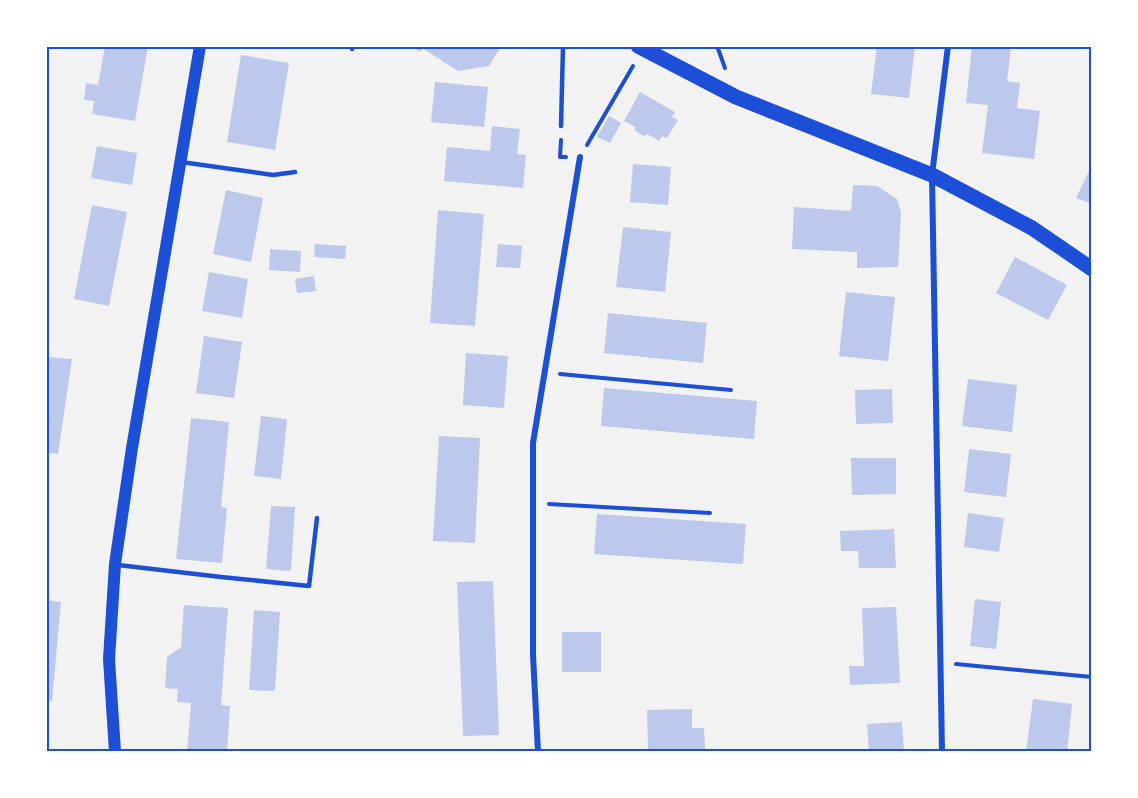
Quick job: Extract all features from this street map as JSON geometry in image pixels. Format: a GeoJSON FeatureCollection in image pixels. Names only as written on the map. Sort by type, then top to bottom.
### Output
{"type":"FeatureCollection","features":[{"type":"Feature","properties":{"kind":"main road"},"geometry":{"type":"LineString","coordinates":[[115,752],[109,659],[115,564],[132,448],[200,46]]}},
{"type":"Feature","properties":{"kind":"main road"},"geometry":{"type":"LineString","coordinates":[[640,48],[736,97],[932,175],[1032,228],[1092,269]]}},
{"type":"Feature","properties":{"kind":"street"},"geometry":{"type":"LineString","coordinates":[[942,752],[932,175],[948,46]]}},
{"type":"Feature","properties":{"kind":"street"},"geometry":{"type":"LineString","coordinates":[[538,752],[532,655],[533,443],[580,157]]}},
{"type":"Feature","properties":{"kind":"lane"},"geometry":{"type":"LineString","coordinates":[[561,126],[563,46]]}},
{"type":"Feature","properties":{"kind":"lane"},"geometry":{"type":"LineString","coordinates":[[181,162],[273,175],[295,172]]}},
{"type":"Feature","properties":{"kind":"lane"},"geometry":{"type":"LineString","coordinates":[[115,564],[309,586],[317,518]]}},
{"type":"Feature","properties":{"kind":"path"},"geometry":{"type":"LineString","coordinates":[[580,157],[640,48]]}},
{"type":"Feature","properties":{"kind":"path"},"geometry":{"type":"LineString","coordinates":[[560,142],[560,157]]}},
{"type":"Feature","properties":{"kind":"path"},"geometry":{"type":"LineString","coordinates":[[545,373],[731,390]]}},
{"type":"Feature","properties":{"kind":"path"},"geometry":{"type":"LineString","coordinates":[[533,503],[710,513]]}},
{"type":"Feature","properties":{"kind":"path"},"geometry":{"type":"LineString","coordinates":[[940,663],[1092,677]]}},
{"type":"Feature","properties":{"kind":"building"},"geometry":{"type":"Polygon","coordinates":[[[105,46],[148,46],[135,121],[92,114],[94,101],[84,100],[86,83],[98,85],[105,46]]]}},
{"type":"Feature","properties":{"kind":"building"},"geometry":{"type":"Polygon","coordinates":[[[411,46],[501,46],[489,66],[458,71],[422,48],[420,52],[411,46]]]}},
{"type":"Feature","properties":{"kind":"building"},"geometry":{"type":"Polygon","coordinates":[[[877,46],[915,46],[909,98],[871,94],[877,46]]]}},
{"type":"Feature","properties":{"kind":"building"},"geometry":{"type":"Polygon","coordinates":[[[972,46],[1011,46],[1007,81],[1020,83],[1017,108],[1040,111],[1034,159],[982,153],[988,105],[966,103],[972,46]]]}},
{"type":"Feature","properties":{"kind":"building"},"geometry":{"type":"Polygon","coordinates":[[[241,55],[289,63],[275,150],[227,142],[241,55]]]}},
{"type":"Feature","properties":{"kind":"building"},"geometry":{"type":"Polygon","coordinates":[[[435,82],[488,87],[484,127],[431,122],[435,82]]]}},
{"type":"Feature","properties":{"kind":"building"},"geometry":{"type":"Polygon","coordinates":[[[640,92],[675,112],[672,117],[678,120],[667,138],[662,136],[659,141],[647,134],[644,136],[624,121],[640,92]]]}},
{"type":"Feature","properties":{"kind":"building"},"geometry":{"type":"Polygon","coordinates":[[[609,116],[621,123],[610,143],[597,137],[609,116]]]}},
{"type":"Feature","properties":{"kind":"building"},"geometry":{"type":"Polygon","coordinates":[[[492,126],[520,129],[517,154],[526,155],[523,188],[444,181],[447,147],[490,151],[492,126]]]}},
{"type":"Feature","properties":{"kind":"building"},"geometry":{"type":"Polygon","coordinates":[[[97,146],[137,153],[132,185],[91,178],[97,146]]]}},
{"type":"Feature","properties":{"kind":"building"},"geometry":{"type":"Polygon","coordinates":[[[633,164],[671,167],[668,205],[630,202],[633,164]]]}},
{"type":"Feature","properties":{"kind":"building"},"geometry":{"type":"Polygon","coordinates":[[[1092,165],[1092,204],[1076,198],[1092,165]]]}},
{"type":"Feature","properties":{"kind":"building"},"geometry":{"type":"Polygon","coordinates":[[[853,185],[877,186],[897,199],[901,213],[898,267],[857,268],[857,252],[792,249],[794,207],[851,211],[853,185]]]}},
{"type":"Feature","properties":{"kind":"building"},"geometry":{"type":"Polygon","coordinates":[[[226,190],[263,198],[251,262],[213,254],[226,190]]]}},
{"type":"Feature","properties":{"kind":"building"},"geometry":{"type":"Polygon","coordinates":[[[92,205],[127,212],[109,306],[74,299],[92,205]]]}},
{"type":"Feature","properties":{"kind":"building"},"geometry":{"type":"Polygon","coordinates":[[[438,210],[484,214],[475,326],[430,323],[438,210]]]}},
{"type":"Feature","properties":{"kind":"building"},"geometry":{"type":"Polygon","coordinates":[[[623,227],[671,232],[665,292],[616,287],[623,227]]]}},
{"type":"Feature","properties":{"kind":"building"},"geometry":{"type":"Polygon","coordinates":[[[315,244],[346,246],[345,259],[314,257],[315,244]]]}},
{"type":"Feature","properties":{"kind":"building"},"geometry":{"type":"Polygon","coordinates":[[[498,244],[522,246],[520,268],[496,267],[498,244]]]}},
{"type":"Feature","properties":{"kind":"building"},"geometry":{"type":"Polygon","coordinates":[[[270,249],[301,251],[300,272],[269,270],[270,249]]]}},
{"type":"Feature","properties":{"kind":"building"},"geometry":{"type":"Polygon","coordinates":[[[1015,257],[1067,285],[1048,320],[996,293],[1015,257]]]}},
{"type":"Feature","properties":{"kind":"building"},"geometry":{"type":"Polygon","coordinates":[[[209,272],[248,279],[242,318],[202,311],[209,272]]]}},
{"type":"Feature","properties":{"kind":"building"},"geometry":{"type":"Polygon","coordinates":[[[314,276],[316,291],[297,293],[295,279],[314,276]]]}},
{"type":"Feature","properties":{"kind":"building"},"geometry":{"type":"Polygon","coordinates":[[[846,292],[895,297],[888,361],[839,356],[846,292]]]}},
{"type":"Feature","properties":{"kind":"building"},"geometry":{"type":"Polygon","coordinates":[[[608,313],[707,323],[703,363],[604,353],[608,313]]]}},
{"type":"Feature","properties":{"kind":"building"},"geometry":{"type":"Polygon","coordinates":[[[204,336],[242,342],[234,398],[196,393],[204,336]]]}},
{"type":"Feature","properties":{"kind":"building"},"geometry":{"type":"Polygon","coordinates":[[[466,353],[508,356],[504,408],[463,405],[466,353]]]}},
{"type":"Feature","properties":{"kind":"building"},"geometry":{"type":"Polygon","coordinates":[[[46,357],[72,359],[58,454],[46,453],[46,357]]]}},
{"type":"Feature","properties":{"kind":"building"},"geometry":{"type":"Polygon","coordinates":[[[968,379],[1017,385],[1012,432],[962,426],[968,379]]]}},
{"type":"Feature","properties":{"kind":"building"},"geometry":{"type":"Polygon","coordinates":[[[604,388],[757,401],[754,439],[601,426],[604,388]]]}},
{"type":"Feature","properties":{"kind":"building"},"geometry":{"type":"Polygon","coordinates":[[[892,389],[893,423],[856,424],[855,390],[892,389]]]}},
{"type":"Feature","properties":{"kind":"building"},"geometry":{"type":"Polygon","coordinates":[[[261,416],[287,419],[281,479],[254,476],[261,416]]]}},
{"type":"Feature","properties":{"kind":"building"},"geometry":{"type":"Polygon","coordinates":[[[191,418],[229,422],[221,507],[227,508],[222,563],[176,559],[191,418]]]}},
{"type":"Feature","properties":{"kind":"building"},"geometry":{"type":"Polygon","coordinates":[[[439,436],[480,438],[475,543],[433,541],[439,436]]]}},
{"type":"Feature","properties":{"kind":"building"},"geometry":{"type":"Polygon","coordinates":[[[969,449],[1011,454],[1006,497],[964,492],[969,449]]]}},
{"type":"Feature","properties":{"kind":"building"},"geometry":{"type":"Polygon","coordinates":[[[851,458],[896,458],[896,494],[852,495],[851,458]]]}},
{"type":"Feature","properties":{"kind":"building"},"geometry":{"type":"Polygon","coordinates":[[[271,506],[295,507],[291,571],[266,569],[271,506]]]}},
{"type":"Feature","properties":{"kind":"building"},"geometry":{"type":"Polygon","coordinates":[[[968,513],[1004,518],[999,552],[964,547],[968,513]]]}},
{"type":"Feature","properties":{"kind":"building"},"geometry":{"type":"Polygon","coordinates":[[[597,514],[746,524],[743,564],[594,554],[597,514]]]}},
{"type":"Feature","properties":{"kind":"building"},"geometry":{"type":"Polygon","coordinates":[[[894,529],[896,568],[859,568],[858,551],[841,551],[840,531],[894,529]]]}},
{"type":"Feature","properties":{"kind":"building"},"geometry":{"type":"Polygon","coordinates":[[[493,581],[499,735],[463,736],[457,582],[493,581]]]}},
{"type":"Feature","properties":{"kind":"building"},"geometry":{"type":"Polygon","coordinates":[[[975,599],[1001,602],[996,649],[970,646],[975,599]]]}},
{"type":"Feature","properties":{"kind":"building"},"geometry":{"type":"Polygon","coordinates":[[[46,600],[61,602],[52,701],[46,700],[46,600]]]}},
{"type":"Feature","properties":{"kind":"building"},"geometry":{"type":"Polygon","coordinates":[[[184,605],[228,608],[221,705],[230,706],[227,752],[187,752],[191,703],[177,702],[178,689],[165,688],[167,657],[181,647],[184,605]]]}},
{"type":"Feature","properties":{"kind":"building"},"geometry":{"type":"Polygon","coordinates":[[[896,607],[900,683],[850,685],[849,666],[864,666],[862,608],[896,607]]]}},
{"type":"Feature","properties":{"kind":"building"},"geometry":{"type":"Polygon","coordinates":[[[254,610],[280,612],[275,691],[249,690],[254,610]]]}},
{"type":"Feature","properties":{"kind":"building"},"geometry":{"type":"Polygon","coordinates":[[[562,632],[601,632],[601,672],[562,672],[562,632]]]}},
{"type":"Feature","properties":{"kind":"building"},"geometry":{"type":"Polygon","coordinates":[[[1033,699],[1072,704],[1067,752],[1026,752],[1033,699]]]}},
{"type":"Feature","properties":{"kind":"building"},"geometry":{"type":"Polygon","coordinates":[[[692,709],[692,728],[704,728],[705,749],[648,749],[647,710],[692,709]]]}},
{"type":"Feature","properties":{"kind":"building"},"geometry":{"type":"Polygon","coordinates":[[[902,722],[904,752],[869,752],[867,724],[902,722]]]}}]}
